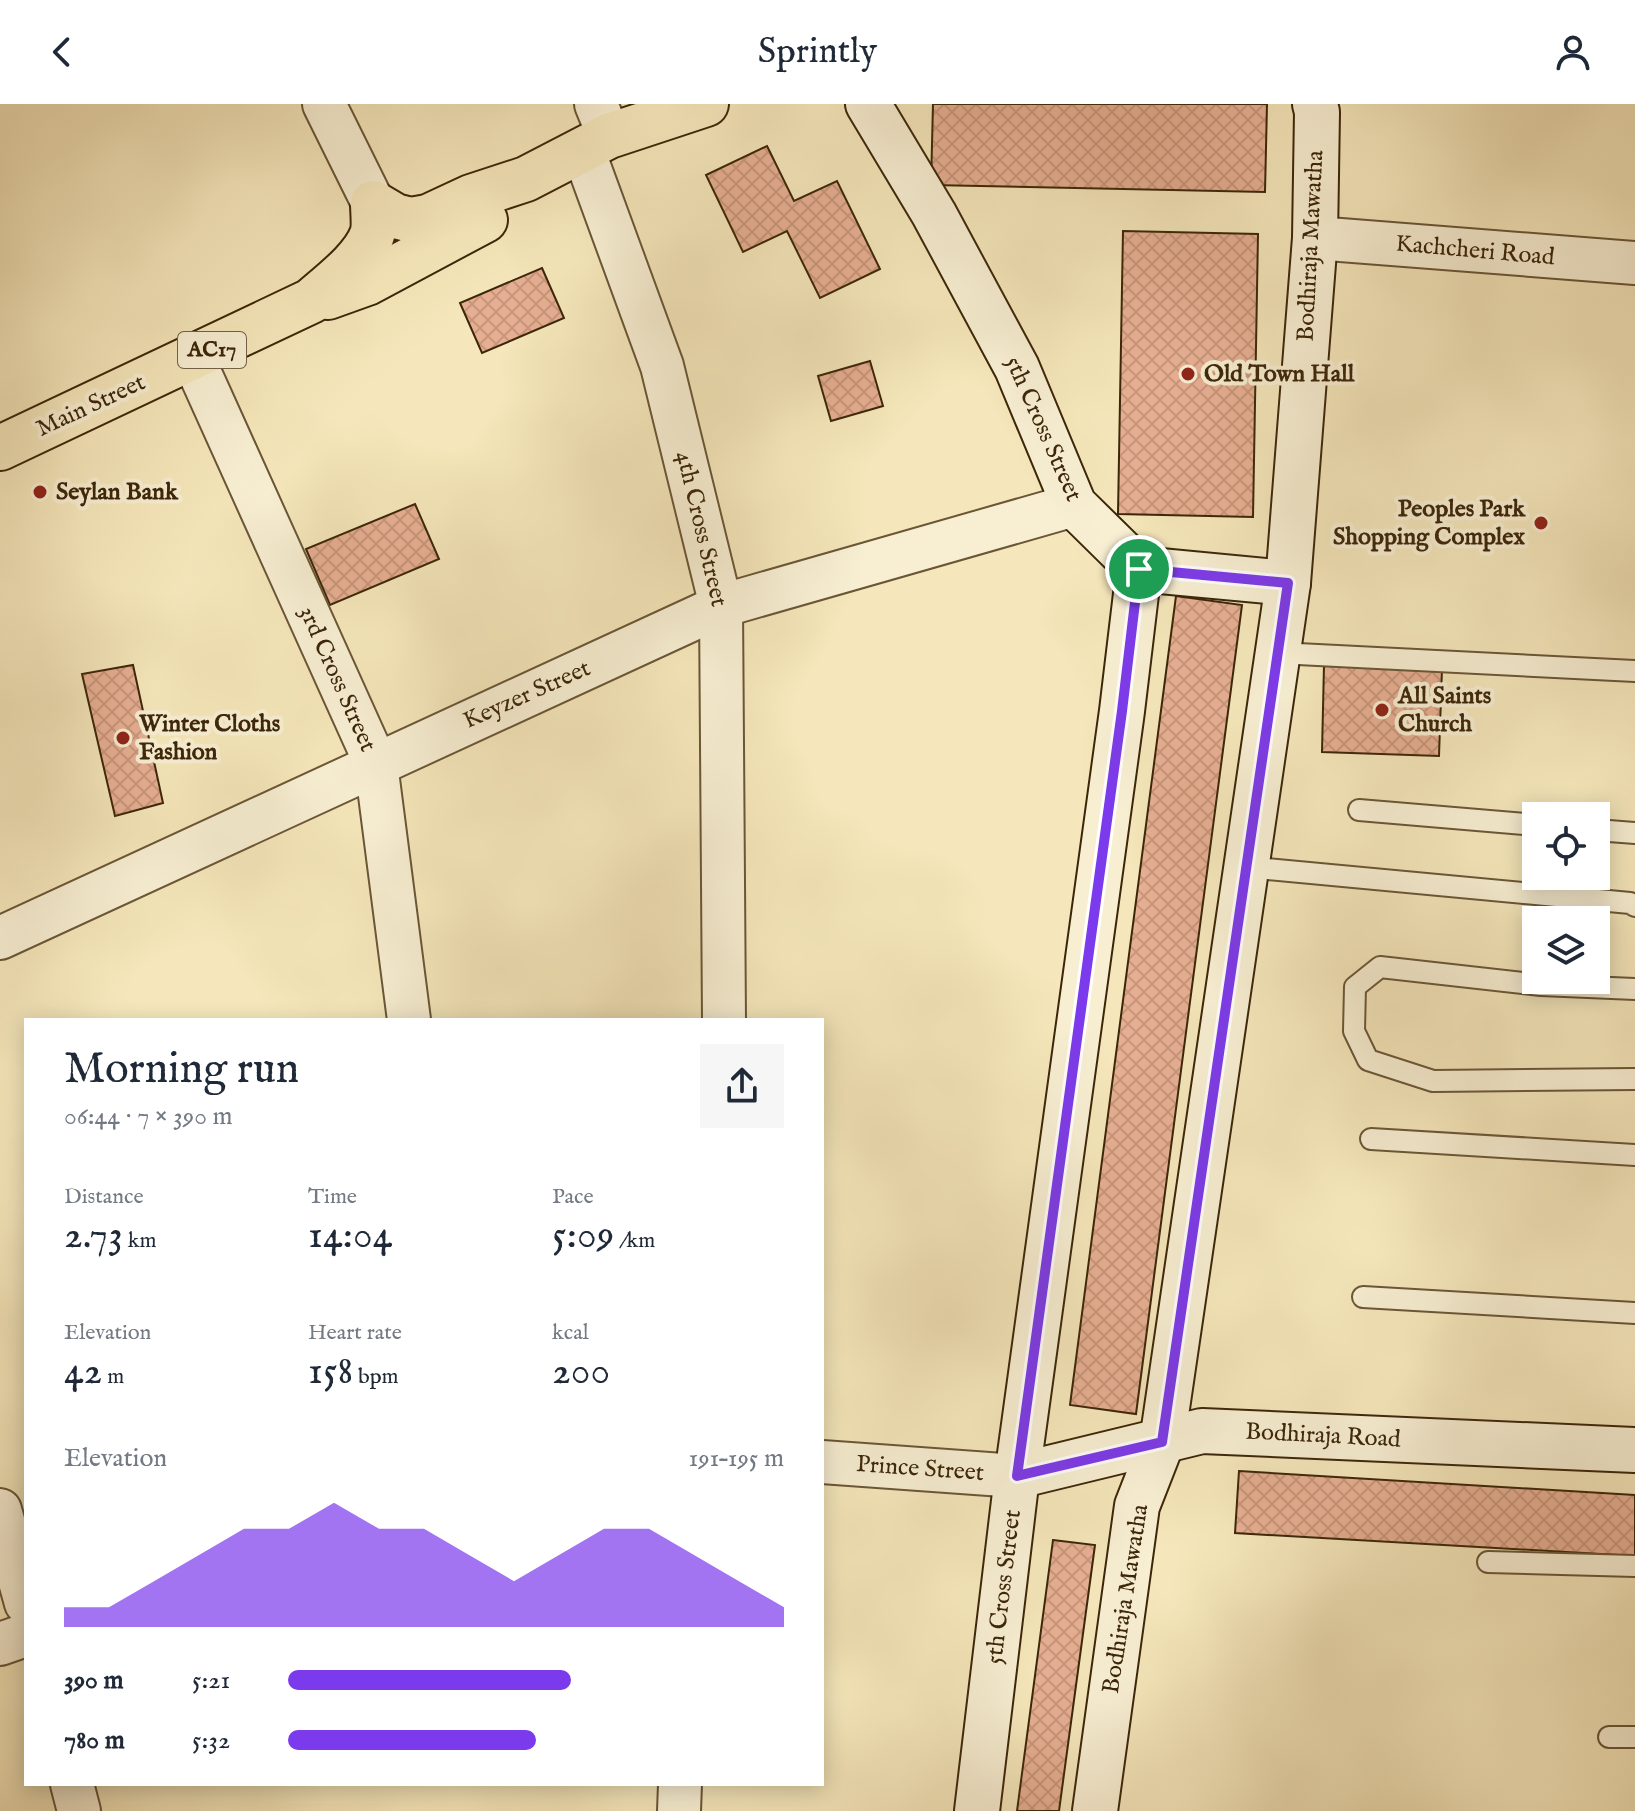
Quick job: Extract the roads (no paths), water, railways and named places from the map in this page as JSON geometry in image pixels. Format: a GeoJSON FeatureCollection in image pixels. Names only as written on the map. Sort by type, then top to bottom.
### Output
{"type":"FeatureCollection","features":[{"type":"Feature","properties":{"kind":"main road","name":"Main Street"},"geometry":{"type":"LineString","coordinates":[[0,448],[311,301],[341,294],[367,283],[495,214],[526,179],[596,130],[706,104]]}},
{"type":"Feature","properties":{"kind":"main road","name":"Main Street"},"geometry":{"type":"LineString","coordinates":[[373,203],[395,216],[411,220],[428,217],[471,197],[526,179]]}},
{"type":"Feature","properties":{"kind":"main road","name":"Main Street"},"geometry":{"type":"LineString","coordinates":[[311,301],[337,279],[373,234],[373,203]]}},
{"type":"Feature","properties":{"kind":"street"},"geometry":{"type":"LineString","coordinates":[[324,104],[373,203]]}},
{"type":"Feature","properties":{"kind":"street","name":"5th Cross Street"},"geometry":{"type":"LineString","coordinates":[[868,104],[934,214],[1017,368],[1074,505],[1139,569],[1017,1476],[977,1811]]}},
{"type":"Feature","properties":{"kind":"street","name":"Bodhiraja Mawatha"},"geometry":{"type":"LineString","coordinates":[[1095,1811],[1137,1506],[1162,1442],[1288,583],[1315,238],[1315,104]]}},
{"type":"Feature","properties":{"kind":"street","name":"4th Cross Street"},"geometry":{"type":"LineString","coordinates":[[596,130],[662,366],[721,606],[724,1018]]}},
{"type":"Feature","properties":{"kind":"street","name":"Kachcheri Road"},"geometry":{"type":"LineString","coordinates":[[1315,238],[1635,263]]}},
{"type":"Feature","properties":{"kind":"street","name":"3rd Cross Street"},"geometry":{"type":"LineString","coordinates":[[193,358],[376,764],[409,1018]]}},
{"type":"Feature","properties":{"kind":"street","name":"Keyzer Street"},"geometry":{"type":"LineString","coordinates":[[0,938],[721,606],[1074,505]]}},
{"type":"Feature","properties":{"kind":"street"},"geometry":{"type":"LineString","coordinates":[[1139,569],[1288,583]]}},
{"type":"Feature","properties":{"kind":"street","name":"Bodhiraja Road"},"geometry":{"type":"LineString","coordinates":[[1017,1476],[1202,1431],[1635,1450]]}},
{"type":"Feature","properties":{"kind":"street","name":"Prince Street"},"geometry":{"type":"LineString","coordinates":[[824,1462],[1017,1476]]}},
{"type":"Feature","properties":{"kind":"street"},"geometry":{"type":"LineString","coordinates":[[0,1510],[24,1596]]}},
{"type":"Feature","properties":{"kind":"street"},"geometry":{"type":"LineString","coordinates":[[0,1644],[24,1636]]}},
{"type":"Feature","properties":{"kind":"street"},"geometry":{"type":"LineString","coordinates":[[73,1786],[79,1811]]}},
{"type":"Feature","properties":{"kind":"street"},"geometry":{"type":"LineString","coordinates":[[679,1811],[680,1786]]}},
{"type":"Feature","properties":{"kind":"lane"},"geometry":{"type":"LineString","coordinates":[[1278,653],[1635,671]]}},
{"type":"Feature","properties":{"kind":"lane"},"geometry":{"type":"LineString","coordinates":[[1359,810],[1522,824]]}},
{"type":"Feature","properties":{"kind":"lane"},"geometry":{"type":"LineString","coordinates":[[1610,831],[1635,833]]}},
{"type":"Feature","properties":{"kind":"lane"},"geometry":{"type":"LineString","coordinates":[[1246,867],[1630,903],[1635,906]]}},
{"type":"Feature","properties":{"kind":"lane"},"geometry":{"type":"LineString","coordinates":[[1635,989],[1541,985],[1380,967],[1355,987],[1354,1031],[1368,1060],[1433,1081],[1635,1079]]}},
{"type":"Feature","properties":{"kind":"lane"},"geometry":{"type":"LineString","coordinates":[[1371,1139],[1635,1155]]}},
{"type":"Feature","properties":{"kind":"lane"},"geometry":{"type":"LineString","coordinates":[[1363,1297],[1635,1313]]}},
{"type":"Feature","properties":{"kind":"lane"},"geometry":{"type":"LineString","coordinates":[[1488,1562],[1635,1566]]}},
{"type":"Feature","properties":{"kind":"lane"},"geometry":{"type":"LineString","coordinates":[[1609,1737],[1635,1737]]}},
{"type":"Feature","properties":{"kind":"place","name":"Old Town Hall"},"geometry":{"type":"Point","coordinates":[1188,374]}},
{"type":"Feature","properties":{"kind":"place","name":"Seylan Bank"},"geometry":{"type":"Point","coordinates":[40,492]}},
{"type":"Feature","properties":{"kind":"place","name":"Peoples Park Shopping Complex"},"geometry":{"type":"Point","coordinates":[1541,523]}},
{"type":"Feature","properties":{"kind":"place","name":"All Saints Church"},"geometry":{"type":"Point","coordinates":[1382,710]}},
{"type":"Feature","properties":{"kind":"place","name":"Winter Cloths Fashion"},"geometry":{"type":"Point","coordinates":[123,738]}}]}
